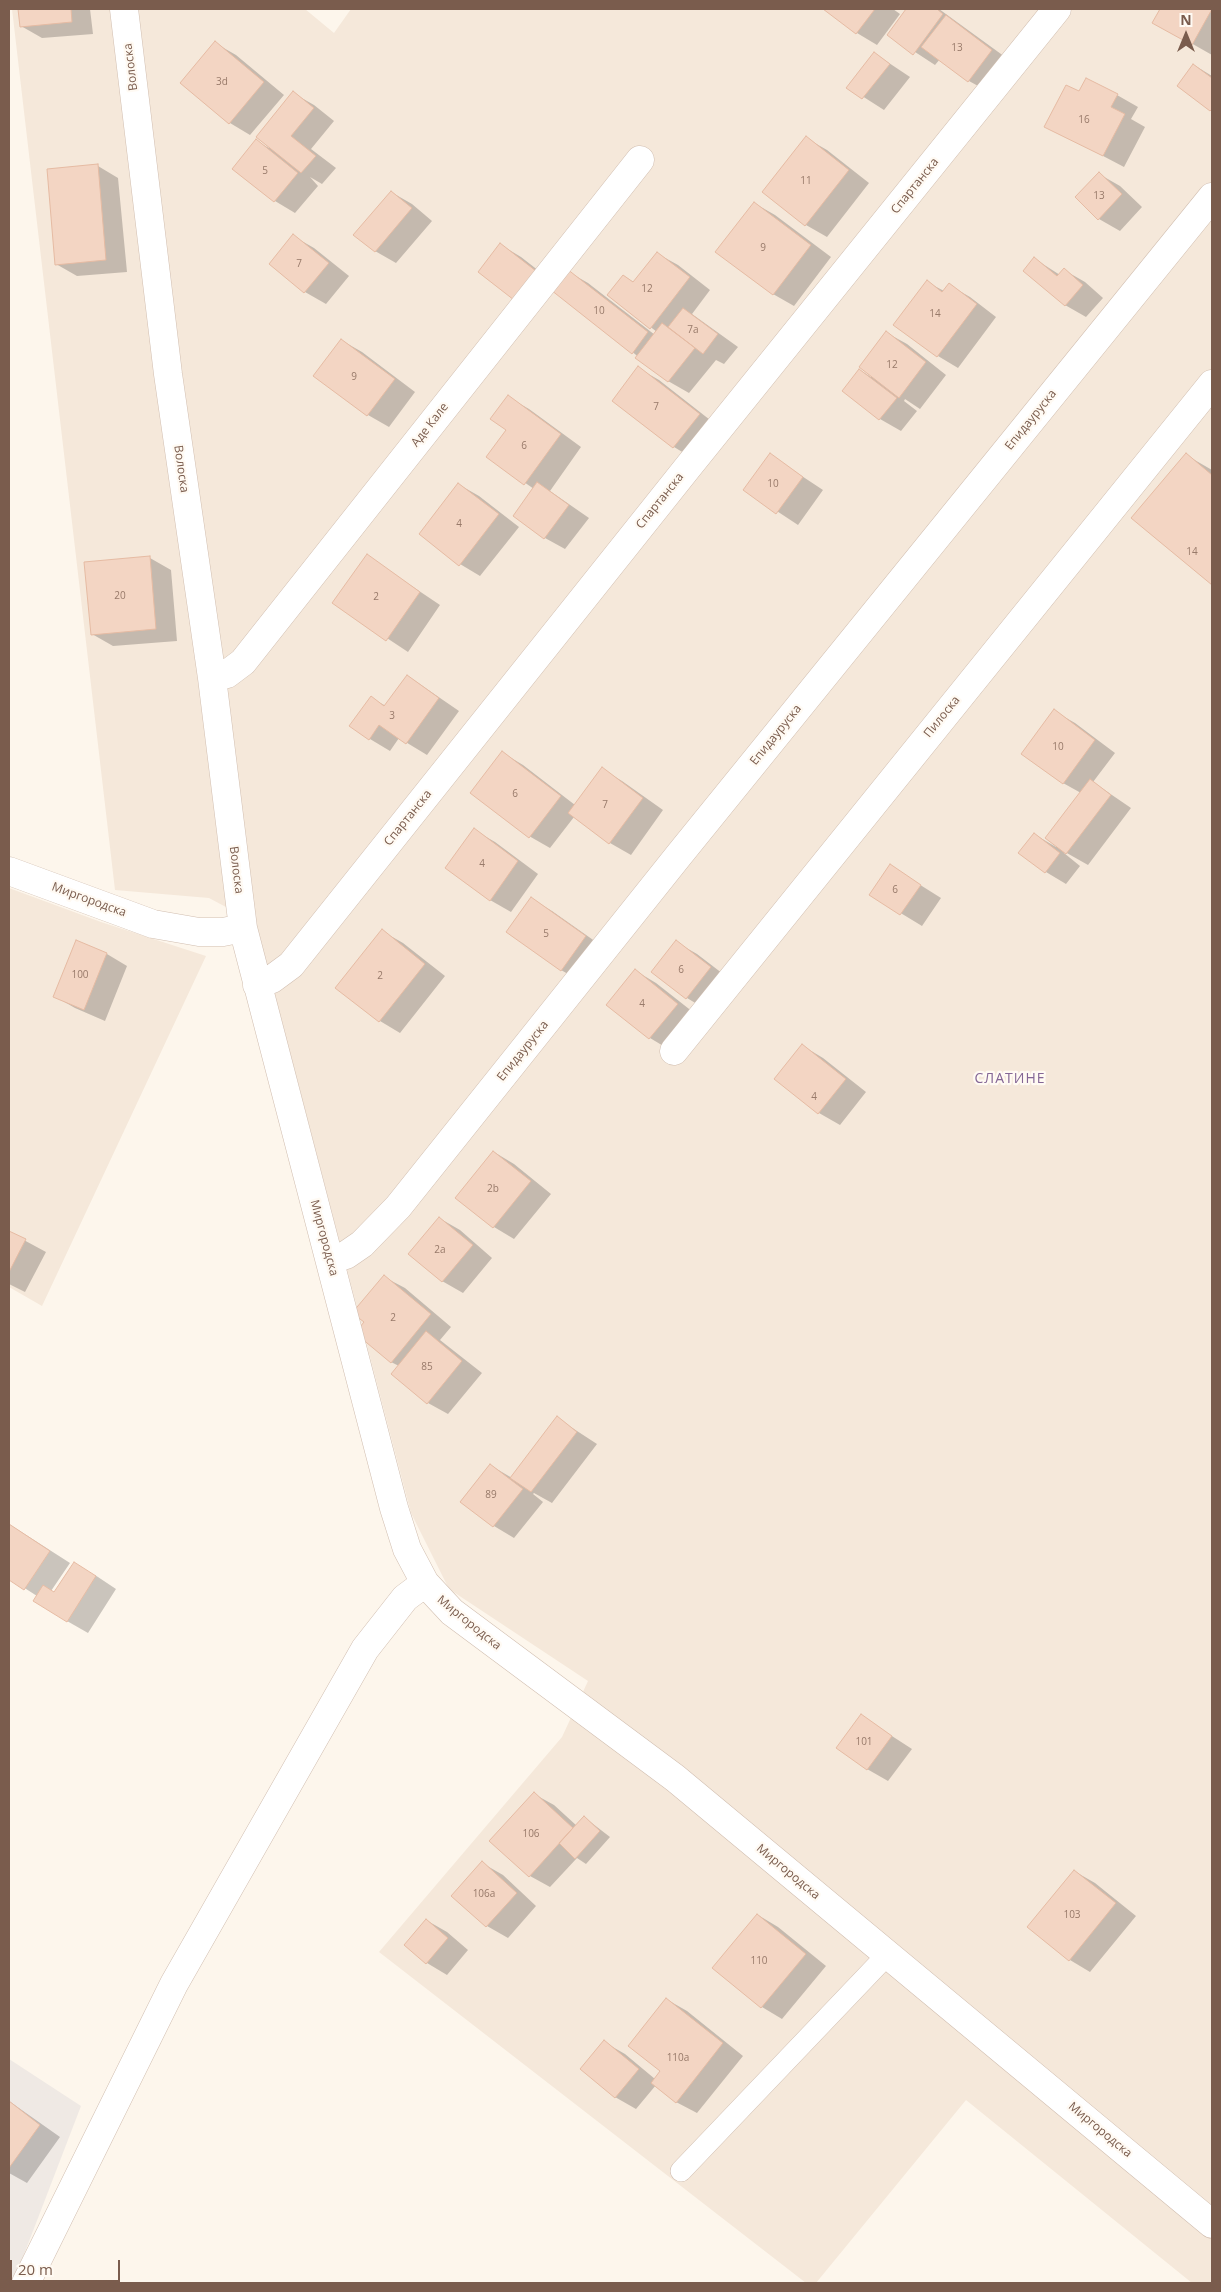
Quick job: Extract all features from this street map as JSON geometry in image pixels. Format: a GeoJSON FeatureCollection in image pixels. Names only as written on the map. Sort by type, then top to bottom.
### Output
{"type":"FeatureCollection","features":[{"type":"Feature","properties":{"kind":"street","name":"Волоска"},"geometry":{"type":"LineString","coordinates":[[124,9],[168,374],[212,678],[244,928]]}},
{"type":"Feature","properties":{"kind":"street","name":"Спартанска"},"geometry":{"type":"LineString","coordinates":[[257,985],[272,979],[290,965],[1057,9]]}},
{"type":"Feature","properties":{"kind":"street","name":"Аде Кале"},"geometry":{"type":"LineString","coordinates":[[212,678],[227,674],[243,662],[640,160]]}},
{"type":"Feature","properties":{"kind":"street","name":"Епидауруска"},"geometry":{"type":"LineString","coordinates":[[330,1260],[346,1255],[362,1244],[398,1207],[685,848],[1212,197]]}},
{"type":"Feature","properties":{"kind":"street","name":"Пилоска"},"geometry":{"type":"LineString","coordinates":[[674,1051],[1212,384]]}},
{"type":"Feature","properties":{"kind":"street","name":"Миргородска"},"geometry":{"type":"LineString","coordinates":[[9,871],[153,924],[199,932],[223,932],[244,928],[257,985],[394,1508],[407,1549],[425,1583],[452,1612],[675,1778],[1212,2224]]}},
{"type":"Feature","properties":{"kind":"street"},"geometry":{"type":"LineString","coordinates":[[26,2283],[174,1984],[365,1649],[405,1598],[425,1583]]}},
{"type":"Feature","properties":{"kind":"lane"},"geometry":{"type":"LineString","coordinates":[[681,2171],[888,1954]]}},
{"type":"Feature","properties":{"kind":"shaded area"},"geometry":{"type":"Polygon","coordinates":[[[12,9],[305,9],[334,33],[351,9],[1212,9],[1212,2283],[1192,2283],[966,2100],[816,2283],[806,2283],[379,1952],[562,1737],[588,1681],[449,1589],[411,1513],[256,923],[209,898],[115,890],[12,9]]]}},
{"type":"Feature","properties":{"kind":"shaded area"},"geometry":{"type":"Polygon","coordinates":[[[9,888],[101,922],[206,956],[42,1306],[9,1287],[9,888]]]}},
{"type":"Feature","properties":{"kind":"shaded area"},"geometry":{"type":"Polygon","coordinates":[[[9,2059],[81,2106],[13,2283],[9,2283],[9,2059]]]}},
{"type":"Feature","properties":{"kind":"building"},"geometry":{"type":"Polygon","coordinates":[[[18,9],[71,9],[72,22],[20,27],[18,9]]]}},
{"type":"Feature","properties":{"kind":"building"},"geometry":{"type":"Polygon","coordinates":[[[823,9],[875,9],[856,34],[823,9]]]}},
{"type":"Feature","properties":{"kind":"building"},"geometry":{"type":"Polygon","coordinates":[[[906,9],[937,9],[943,14],[913,55],[887,35],[906,9]]]}},
{"type":"Feature","properties":{"kind":"building"},"geometry":{"type":"Polygon","coordinates":[[[1160,9],[1212,9],[1192,45],[1152,23],[1160,9]]]}},
{"type":"Feature","properties":{"kind":"building"},"geometry":{"type":"Polygon","coordinates":[[[946,15],[992,50],[968,82],[921,47],[946,15]]]}},
{"type":"Feature","properties":{"kind":"building"},"geometry":{"type":"Polygon","coordinates":[[[215,41],[264,82],[229,124],[180,83],[215,41]]]}},
{"type":"Feature","properties":{"kind":"building"},"geometry":{"type":"Polygon","coordinates":[[[874,52],[890,64],[862,99],[846,88],[874,52]]]}},
{"type":"Feature","properties":{"kind":"building"},"geometry":{"type":"Polygon","coordinates":[[[1193,64],[1212,78],[1212,109],[1210,111],[1177,86],[1193,64]]]}},
{"type":"Feature","properties":{"kind":"building"},"geometry":{"type":"Polygon","coordinates":[[[1086,78],[1118,94],[1111,107],[1125,114],[1103,156],[1044,127],[1066,85],[1079,91],[1086,78]]]}},
{"type":"Feature","properties":{"kind":"building"},"geometry":{"type":"Polygon","coordinates":[[[293,91],[314,108],[291,136],[316,156],[301,173],[256,137],[293,91]]]}},
{"type":"Feature","properties":{"kind":"building"},"geometry":{"type":"Polygon","coordinates":[[[806,136],[849,170],[805,226],[762,192],[806,136]]]}},
{"type":"Feature","properties":{"kind":"building"},"geometry":{"type":"Polygon","coordinates":[[[256,139],[298,173],[274,202],[232,169],[256,139]]]}},
{"type":"Feature","properties":{"kind":"building"},"geometry":{"type":"Polygon","coordinates":[[[98,164],[106,260],[55,265],[47,169],[98,164]]]}},
{"type":"Feature","properties":{"kind":"building"},"geometry":{"type":"Polygon","coordinates":[[[1099,172],[1122,194],[1098,220],[1075,197],[1099,172]]]}},
{"type":"Feature","properties":{"kind":"building"},"geometry":{"type":"Polygon","coordinates":[[[391,191],[412,208],[375,252],[353,235],[391,191]]]}},
{"type":"Feature","properties":{"kind":"building"},"geometry":{"type":"Polygon","coordinates":[[[754,202],[811,245],[773,295],[715,252],[754,202]]]}},
{"type":"Feature","properties":{"kind":"building"},"geometry":{"type":"Polygon","coordinates":[[[293,234],[329,263],[304,293],[269,264],[293,234]]]}},
{"type":"Feature","properties":{"kind":"building"},"geometry":{"type":"Polygon","coordinates":[[[500,243],[536,271],[514,300],[478,272],[500,243]]]}},
{"type":"Feature","properties":{"kind":"building"},"geometry":{"type":"Polygon","coordinates":[[[657,252],[690,277],[650,329],[607,295],[623,275],[633,282],[657,252]]]}},
{"type":"Feature","properties":{"kind":"building"},"geometry":{"type":"Polygon","coordinates":[[[1034,257],[1057,276],[1064,268],[1083,285],[1065,306],[1023,271],[1034,257]]]}},
{"type":"Feature","properties":{"kind":"building"},"geometry":{"type":"Polygon","coordinates":[[[567,269],[648,332],[632,354],[551,290],[567,269]]]}},
{"type":"Feature","properties":{"kind":"building"},"geometry":{"type":"Polygon","coordinates":[[[927,280],[942,292],[949,283],[977,304],[937,357],[893,325],[927,280]]]}},
{"type":"Feature","properties":{"kind":"building"},"geometry":{"type":"Polygon","coordinates":[[[683,308],[718,334],[703,354],[668,327],[683,308]]]}},
{"type":"Feature","properties":{"kind":"building"},"geometry":{"type":"Polygon","coordinates":[[[662,323],[695,348],[668,382],[635,358],[662,323]]]}},
{"type":"Feature","properties":{"kind":"building"},"geometry":{"type":"Polygon","coordinates":[[[886,331],[926,362],[899,398],[859,367],[886,331]]]}},
{"type":"Feature","properties":{"kind":"building"},"geometry":{"type":"Polygon","coordinates":[[[341,339],[395,379],[367,416],[313,376],[341,339]]]}},
{"type":"Feature","properties":{"kind":"building"},"geometry":{"type":"Polygon","coordinates":[[[638,366],[700,414],[673,448],[612,401],[638,366]]]}},
{"type":"Feature","properties":{"kind":"building"},"geometry":{"type":"Polygon","coordinates":[[[859,369],[897,398],[879,420],[842,391],[859,369]]]}},
{"type":"Feature","properties":{"kind":"building"},"geometry":{"type":"Polygon","coordinates":[[[508,395],[561,434],[524,485],[486,457],[506,430],[490,419],[508,395]]]}},
{"type":"Feature","properties":{"kind":"building"},"geometry":{"type":"Polygon","coordinates":[[[770,453],[803,477],[776,514],[743,490],[770,453]]]}},
{"type":"Feature","properties":{"kind":"building"},"geometry":{"type":"Polygon","coordinates":[[[1186,453],[1212,475],[1212,585],[1131,518],[1186,453]]]}},
{"type":"Feature","properties":{"kind":"building"},"geometry":{"type":"Polygon","coordinates":[[[537,482],[569,505],[544,539],[513,516],[537,482]]]}},
{"type":"Feature","properties":{"kind":"building"},"geometry":{"type":"Polygon","coordinates":[[[458,483],[499,514],[459,566],[419,534],[458,483]]]}},
{"type":"Feature","properties":{"kind":"building"},"geometry":{"type":"Polygon","coordinates":[[[367,554],[420,592],[386,641],[332,603],[367,554]]]}},
{"type":"Feature","properties":{"kind":"building"},"geometry":{"type":"Polygon","coordinates":[[[150,556],[156,629],[91,635],[84,562],[150,556]]]}},
{"type":"Feature","properties":{"kind":"building"},"geometry":{"type":"Polygon","coordinates":[[[407,675],[439,698],[406,744],[379,725],[369,740],[349,726],[371,696],[384,706],[407,675]]]}},
{"type":"Feature","properties":{"kind":"building"},"geometry":{"type":"Polygon","coordinates":[[[1054,709],[1095,740],[1063,784],[1021,754],[1054,709]]]}},
{"type":"Feature","properties":{"kind":"building"},"geometry":{"type":"Polygon","coordinates":[[[502,751],[561,796],[529,838],[470,793],[502,751]]]}},
{"type":"Feature","properties":{"kind":"building"},"geometry":{"type":"Polygon","coordinates":[[[602,767],[643,798],[609,844],[568,813],[602,767]]]}},
{"type":"Feature","properties":{"kind":"building"},"geometry":{"type":"Polygon","coordinates":[[[1090,779],[1111,795],[1066,854],[1045,838],[1090,779]]]}},
{"type":"Feature","properties":{"kind":"building"},"geometry":{"type":"Polygon","coordinates":[[[474,828],[518,861],[490,901],[445,868],[474,828]]]}},
{"type":"Feature","properties":{"kind":"building"},"geometry":{"type":"Polygon","coordinates":[[[1034,833],[1060,853],[1045,873],[1018,853],[1034,833]]]}},
{"type":"Feature","properties":{"kind":"building"},"geometry":{"type":"Polygon","coordinates":[[[890,864],[921,885],[900,915],[869,895],[890,864]]]}},
{"type":"Feature","properties":{"kind":"building"},"geometry":{"type":"Polygon","coordinates":[[[531,897],[586,936],[561,971],[506,932],[531,897]]]}},
{"type":"Feature","properties":{"kind":"building"},"geometry":{"type":"Polygon","coordinates":[[[382,929],[425,964],[379,1022],[335,988],[382,929]]]}},
{"type":"Feature","properties":{"kind":"building"},"geometry":{"type":"Polygon","coordinates":[[[76,940],[107,953],[84,1010],[53,997],[76,940]]]}},
{"type":"Feature","properties":{"kind":"building"},"geometry":{"type":"Polygon","coordinates":[[[676,940],[711,967],[686,999],[651,972],[676,940]]]}},
{"type":"Feature","properties":{"kind":"building"},"geometry":{"type":"Polygon","coordinates":[[[635,969],[678,1004],[649,1039],[606,1005],[635,969]]]}},
{"type":"Feature","properties":{"kind":"building"},"geometry":{"type":"Polygon","coordinates":[[[802,1044],[846,1079],[818,1114],[774,1079],[802,1044]]]}},
{"type":"Feature","properties":{"kind":"building"},"geometry":{"type":"Polygon","coordinates":[[[493,1151],[531,1181],[493,1228],[455,1198],[493,1151]]]}},
{"type":"Feature","properties":{"kind":"building"},"geometry":{"type":"Polygon","coordinates":[[[439,1217],[473,1245],[442,1282],[408,1254],[439,1217]]]}},
{"type":"Feature","properties":{"kind":"building"},"geometry":{"type":"Polygon","coordinates":[[[9,1231],[26,1239],[9,1272],[9,1231]]]}},
{"type":"Feature","properties":{"kind":"building"},"geometry":{"type":"Polygon","coordinates":[[[384,1275],[431,1314],[391,1363],[355,1333],[364,1322],[352,1313],[384,1275]]]}},
{"type":"Feature","properties":{"kind":"building"},"geometry":{"type":"Polygon","coordinates":[[[426,1331],[462,1361],[427,1404],[391,1374],[426,1331]]]}},
{"type":"Feature","properties":{"kind":"building"},"geometry":{"type":"Polygon","coordinates":[[[557,1416],[577,1432],[531,1492],[510,1478],[557,1416]]]}},
{"type":"Feature","properties":{"kind":"building"},"geometry":{"type":"Polygon","coordinates":[[[490,1464],[523,1489],[493,1527],[460,1502],[490,1464]]]}},
{"type":"Feature","properties":{"kind":"building"},"geometry":{"type":"Polygon","coordinates":[[[9,1524],[50,1551],[24,1590],[9,1580],[9,1524]]]}},
{"type":"Feature","properties":{"kind":"building"},"geometry":{"type":"Polygon","coordinates":[[[74,1562],[96,1576],[67,1622],[33,1601],[43,1585],[54,1592],[74,1562]]]}},
{"type":"Feature","properties":{"kind":"building"},"geometry":{"type":"Polygon","coordinates":[[[861,1714],[892,1736],[867,1770],[836,1748],[861,1714]]]}},
{"type":"Feature","properties":{"kind":"building"},"geometry":{"type":"Polygon","coordinates":[[[534,1792],[573,1828],[529,1877],[489,1841],[534,1792]]]}},
{"type":"Feature","properties":{"kind":"building"},"geometry":{"type":"Polygon","coordinates":[[[584,1816],[600,1831],[575,1859],[559,1843],[584,1816]]]}},
{"type":"Feature","properties":{"kind":"building"},"geometry":{"type":"Polygon","coordinates":[[[482,1861],[517,1893],[486,1927],[451,1896],[482,1861]]]}},
{"type":"Feature","properties":{"kind":"building"},"geometry":{"type":"Polygon","coordinates":[[[1074,1870],[1116,1903],[1069,1961],[1027,1927],[1074,1870]]]}},
{"type":"Feature","properties":{"kind":"building"},"geometry":{"type":"Polygon","coordinates":[[[757,1914],[806,1954],[761,2008],[712,1968],[757,1914]]]}},
{"type":"Feature","properties":{"kind":"building"},"geometry":{"type":"Polygon","coordinates":[[[426,1919],[448,1938],[426,1964],[404,1945],[426,1919]]]}},
{"type":"Feature","properties":{"kind":"building"},"geometry":{"type":"Polygon","coordinates":[[[666,1998],[723,2043],[676,2103],[651,2083],[660,2071],[628,2046],[666,1998]]]}},
{"type":"Feature","properties":{"kind":"building"},"geometry":{"type":"Polygon","coordinates":[[[604,2040],[639,2069],[615,2098],[580,2069],[604,2040]]]}},
{"type":"Feature","properties":{"kind":"building"},"geometry":{"type":"Polygon","coordinates":[[[9,2101],[40,2125],[9,2168],[9,2101]]]}},
{"type":"Feature","properties":{"kind":"district","name":"СЛАТИНЕ"},"geometry":{"type":"Point","coordinates":[1010,1079]}}]}
